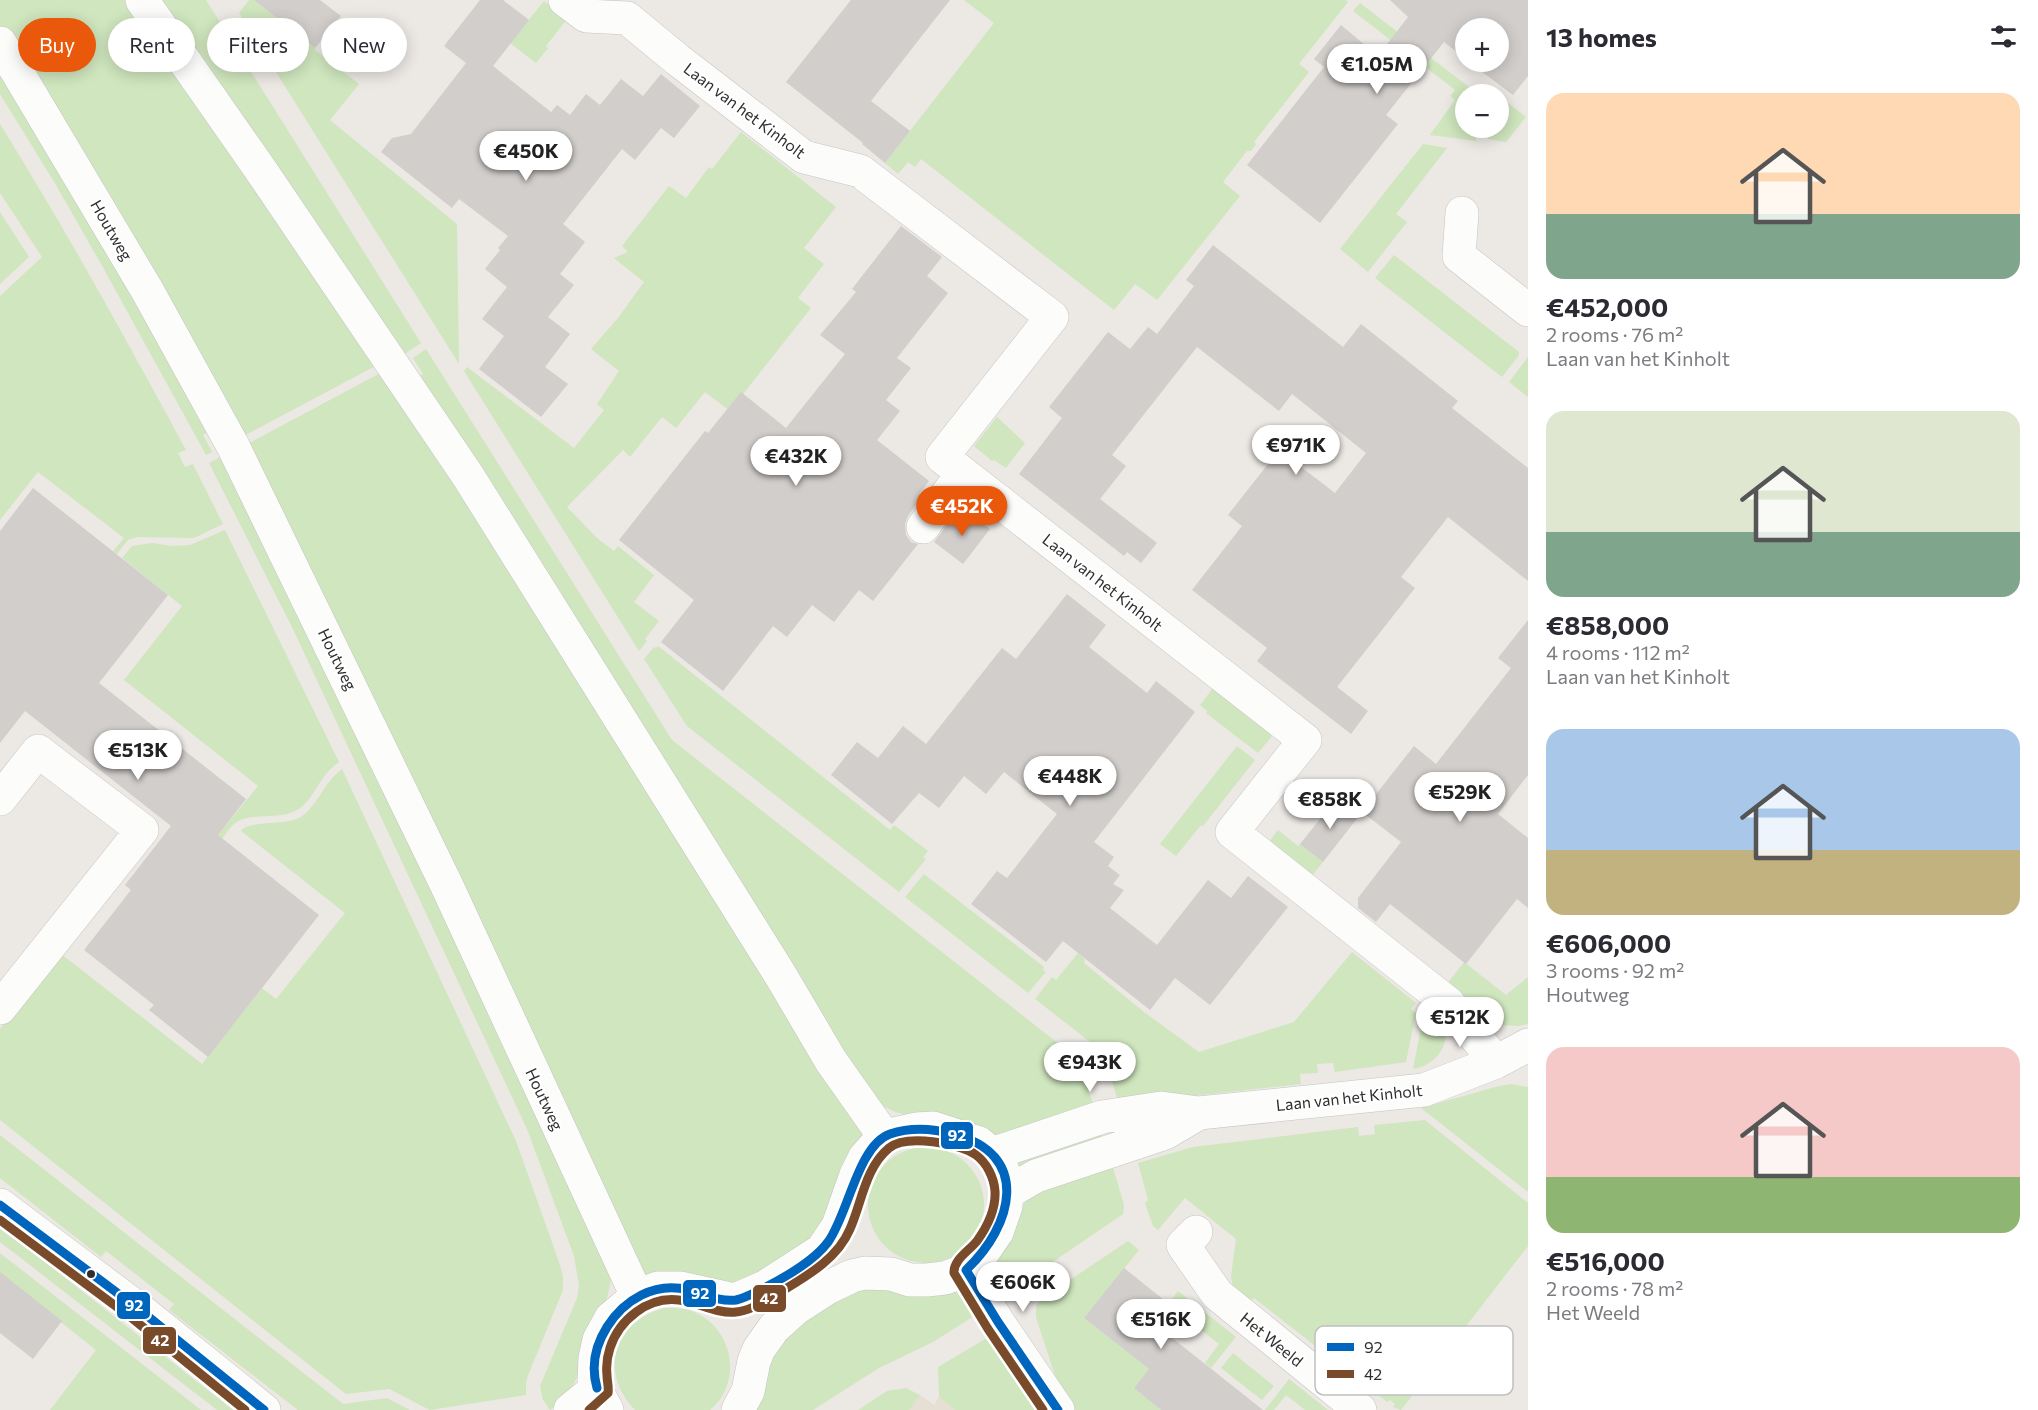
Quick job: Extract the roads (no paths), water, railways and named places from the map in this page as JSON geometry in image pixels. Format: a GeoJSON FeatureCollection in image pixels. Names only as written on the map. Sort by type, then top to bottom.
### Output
{"type":"FeatureCollection","features":[{"type":"Feature","properties":{"kind":"street"},"geometry":{"type":"LineString","coordinates":[[142,0],[254,160],[468,476],[781,976],[831,1061],[884,1136]]}},
{"type":"Feature","properties":{"kind":"street","name":"Laan van het Kinholt"},"geometry":{"type":"LineString","coordinates":[[565,0],[586,16],[627,18],[804,157],[860,171],[1052,317],[942,457],[1305,740],[1232,832],[1448,1003],[1496,1062]]}},
{"type":"Feature","properties":{"kind":"street","name":"Houtweg"},"geometry":{"type":"LineString","coordinates":[[0,43],[147,290],[233,446],[441,875],[637,1296]]}},
{"type":"Feature","properties":{"kind":"street"},"geometry":{"type":"LineString","coordinates":[[1462,213],[1459,256],[1528,310]]}},
{"type":"Feature","properties":{"kind":"street"},"geometry":{"type":"LineString","coordinates":[[923,527],[963,473]]}},
{"type":"Feature","properties":{"kind":"street"},"geometry":{"type":"LineString","coordinates":[[0,799],[38,751],[142,830],[0,1008]]}},
{"type":"Feature","properties":{"kind":"street","name":"Laan van het Kinholt"},"geometry":{"type":"LineString","coordinates":[[992,1154],[1117,1113],[1161,1108],[1199,1113],[1424,1090],[1496,1062],[1528,1046]]}},
{"type":"Feature","properties":{"kind":"street","name":"Laan van het Kinholt"},"geometry":{"type":"LineString","coordinates":[[1007,1193],[1036,1176],[1165,1132],[1199,1113]]}},
{"type":"Feature","properties":{"kind":"street"},"geometry":{"type":"LineString","coordinates":[[570,1410],[602,1399],[594,1380],[599,1340],[611,1318],[637,1296],[658,1288],[681,1288],[735,1300],[765,1287],[822,1250],[838,1226],[865,1157],[884,1136],[933,1128],[979,1143],[992,1154],[1003,1171],[1007,1193],[1006,1206],[997,1232],[989,1247],[977,1261],[966,1270],[945,1278],[910,1280],[891,1274],[865,1273],[852,1276],[829,1287],[795,1309],[774,1328],[754,1360],[748,1391],[738,1410]]}},
{"type":"Feature","properties":{"kind":"street"},"geometry":{"type":"LineString","coordinates":[[0,1206],[140,1310],[264,1410]]}},
{"type":"Feature","properties":{"kind":"street","name":"Het Weeld"},"geometry":{"type":"LineString","coordinates":[[1196,1232],[1183,1245],[1217,1294],[1315,1373]]}},
{"type":"Feature","properties":{"kind":"street"},"geometry":{"type":"LineString","coordinates":[[966,1270],[998,1322],[1058,1410]]}},
{"type":"Feature","properties":{"kind":"street","name":"Het Weeld"},"geometry":{"type":"LineString","coordinates":[[1342,1395],[1360,1410]]}}]}
